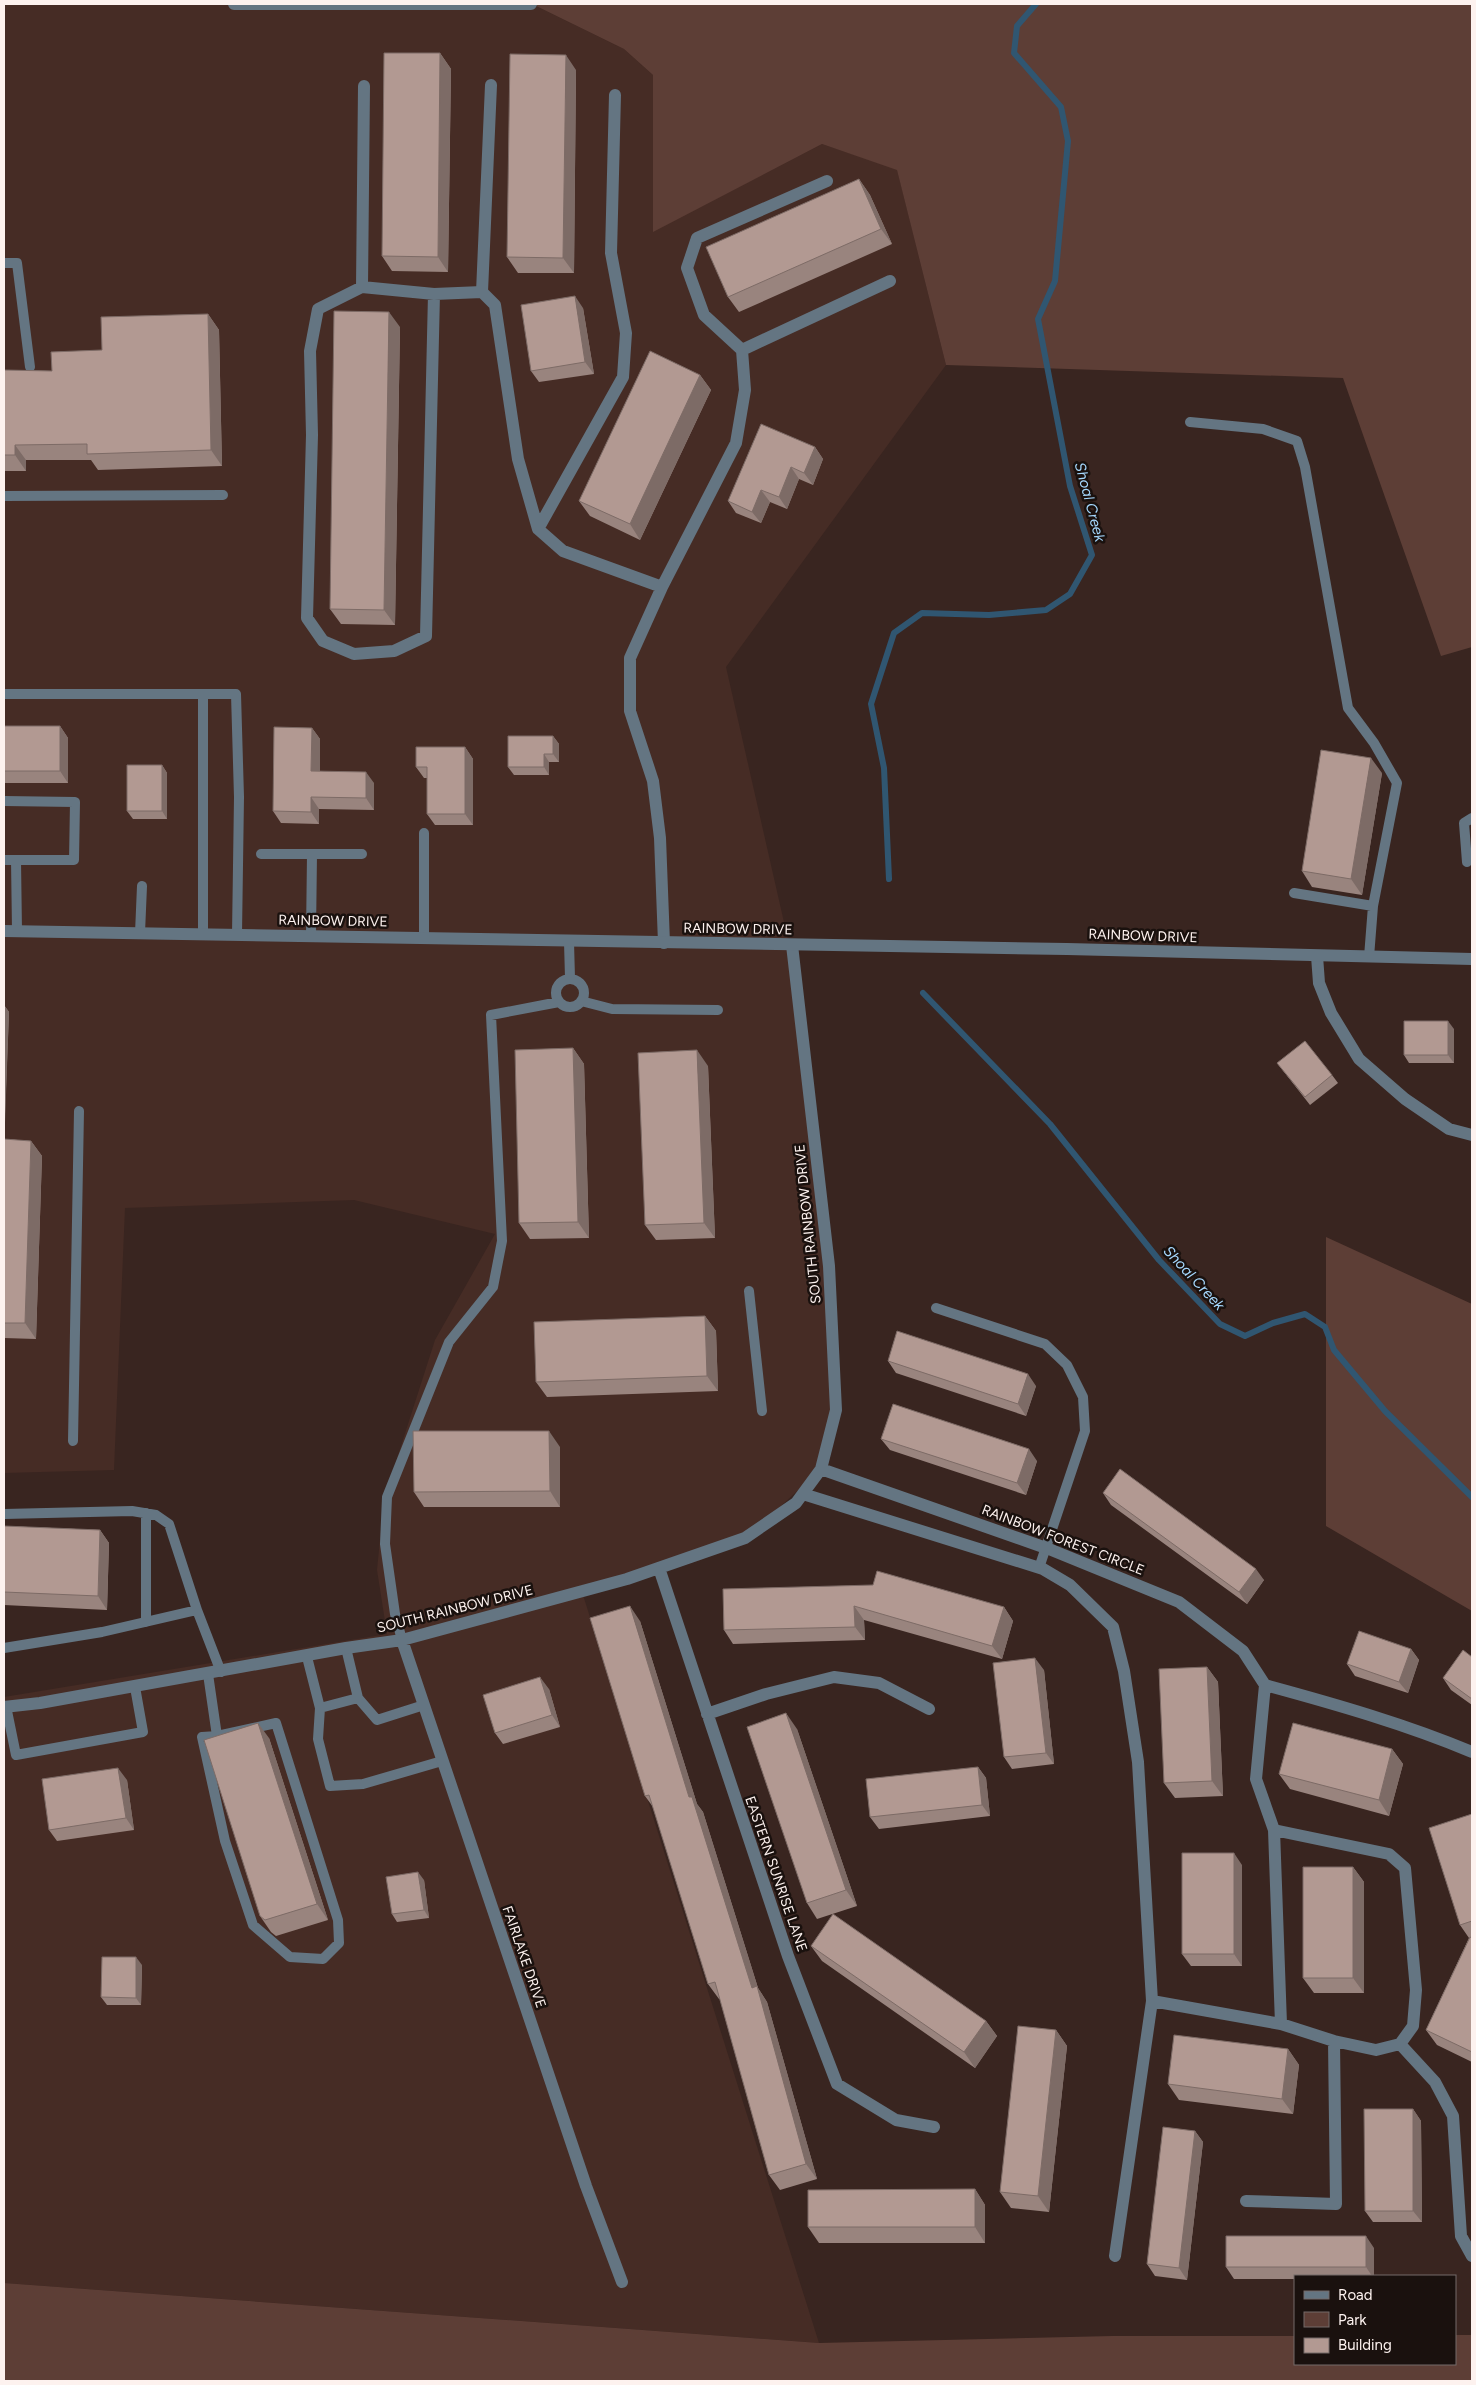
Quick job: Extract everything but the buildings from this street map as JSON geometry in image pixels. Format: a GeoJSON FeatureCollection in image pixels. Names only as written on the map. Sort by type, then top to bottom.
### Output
{"type":"FeatureCollection","features":[{"type":"Feature","properties":{"kind":"street"},"geometry":{"type":"LineString","coordinates":[[234,4],[531,4]]}},
{"type":"Feature","properties":{"kind":"street"},"geometry":{"type":"LineString","coordinates":[[482,292],[491,85]]}},
{"type":"Feature","properties":{"kind":"street"},"geometry":{"type":"LineString","coordinates":[[362,287],[364,86]]}},
{"type":"Feature","properties":{"kind":"street"},"geometry":{"type":"LineString","coordinates":[[538,529],[623,378],[626,332],[611,253],[615,96]]}},
{"type":"Feature","properties":{"kind":"street"},"geometry":{"type":"LineString","coordinates":[[664,943],[660,838],[653,781],[630,711],[630,658],[662,587],[736,443],[745,390],[742,350],[704,315],[687,268],[697,238],[827,181]]}},
{"type":"Feature","properties":{"kind":"street"},"geometry":{"type":"LineString","coordinates":[[742,350],[890,281]]}},
{"type":"Feature","properties":{"kind":"street"},"geometry":{"type":"LineString","coordinates":[[434,294],[426,636],[394,651],[354,654],[323,641],[307,618],[312,435],[310,351],[318,310],[362,287],[434,294],[482,292],[495,305],[518,459],[538,529],[563,551],[662,587]]}},
{"type":"Feature","properties":{"kind":"street","name":"RAINBOW DRIVE"},"geometry":{"type":"LineString","coordinates":[[10,931],[1067,949],[1472,959]]}},
{"type":"Feature","properties":{"kind":"street","name":"SOUTH RAINBOW DRIVE"},"geometry":{"type":"LineString","coordinates":[[5,1706],[40,1703],[307,1657],[346,1648],[402,1640],[627,1579],[659,1568],[745,1538],[796,1503],[821,1469],[836,1410],[829,1266],[792,945]]}},
{"type":"Feature","properties":{"kind":"street"},"geometry":{"type":"LineString","coordinates":[[1317,956],[1319,983],[1331,1013],[1359,1059],[1404,1098],[1449,1129],[1472,1135]]}},
{"type":"Feature","properties":{"kind":"street","name":"RAINBOW FOREST CIRCLE"},"geometry":{"type":"LineString","coordinates":[[821,1469],[1046,1548],[1178,1602],[1243,1651],[1265,1685]]}},
{"type":"Feature","properties":{"kind":"street"},"geometry":{"type":"LineString","coordinates":[[803,1494],[1040,1568],[1070,1585],[1113,1627],[1124,1671],[1138,1762],[1152,2001],[1115,2256]]}},
{"type":"Feature","properties":{"kind":"street","name":"EASTERN SUNRISE LANE"},"geometry":{"type":"LineString","coordinates":[[659,1568],[788,1956],[837,2084],[896,2120],[934,2127]]}},
{"type":"Feature","properties":{"kind":"street","name":"FAIRLAKE DRIVE"},"geometry":{"type":"LineString","coordinates":[[402,1640],[586,2186],[622,2282]]}},
{"type":"Feature","properties":{"kind":"street"},"geometry":{"type":"LineString","coordinates":[[707,1714],[766,1694],[834,1677],[880,1683],[929,1709]]}},
{"type":"Feature","properties":{"kind":"street"},"geometry":{"type":"LineString","coordinates":[[1281,2024],[1274,1830],[1256,1779],[1265,1685],[1343,1706],[1435,1736],[1472,1752]]}},
{"type":"Feature","properties":{"kind":"street"},"geometry":{"type":"LineString","coordinates":[[1152,2001],[1281,2024],[1334,2042],[1376,2050],[1400,2044],[1413,2026],[1416,1990],[1405,1868],[1388,1854],[1274,1830]]}},
{"type":"Feature","properties":{"kind":"street"},"geometry":{"type":"LineString","coordinates":[[1246,2201],[1336,2204],[1334,2042]]}},
{"type":"Feature","properties":{"kind":"street"},"geometry":{"type":"LineString","coordinates":[[1400,2044],[1435,2082],[1453,2116],[1461,2236],[1472,2256]]}},
{"type":"Feature","properties":{"kind":"lane"},"geometry":{"type":"LineString","coordinates":[[4,263],[17,262],[30,366]]}},
{"type":"Feature","properties":{"kind":"lane"},"geometry":{"type":"LineString","coordinates":[[1190,422],[1263,429],[1297,441],[1305,467],[1348,708],[1374,743],[1396,783],[1373,906],[1369,957]]}},
{"type":"Feature","properties":{"kind":"lane"},"geometry":{"type":"LineString","coordinates":[[4,496],[223,495]]}},
{"type":"Feature","properties":{"kind":"lane"},"geometry":{"type":"LineString","coordinates":[[4,694],[236,694],[239,797],[237,934]]}},
{"type":"Feature","properties":{"kind":"lane"},"geometry":{"type":"LineString","coordinates":[[203,694],[203,934]]}},
{"type":"Feature","properties":{"kind":"lane"},"geometry":{"type":"LineString","coordinates":[[4,802],[75,802],[74,860],[4,860]]}},
{"type":"Feature","properties":{"kind":"lane"},"geometry":{"type":"LineString","coordinates":[[1467,862],[1464,823],[1472,818]]}},
{"type":"Feature","properties":{"kind":"lane"},"geometry":{"type":"LineString","coordinates":[[424,833],[424,938]]}},
{"type":"Feature","properties":{"kind":"lane"},"geometry":{"type":"LineString","coordinates":[[261,854],[362,854]]}},
{"type":"Feature","properties":{"kind":"lane"},"geometry":{"type":"LineString","coordinates":[[311,935],[312,854]]}},
{"type":"Feature","properties":{"kind":"lane"},"geometry":{"type":"LineString","coordinates":[[10,931],[16,860]]}},
{"type":"Feature","properties":{"kind":"lane"},"geometry":{"type":"LineString","coordinates":[[140,933],[142,886]]}},
{"type":"Feature","properties":{"kind":"lane"},"geometry":{"type":"LineString","coordinates":[[1294,894],[1373,906]]}},
{"type":"Feature","properties":{"kind":"lane"},"geometry":{"type":"LineString","coordinates":[[569,942],[570,978]]}},
{"type":"Feature","properties":{"kind":"lane"},"geometry":{"type":"LineString","coordinates":[[570,978],[581,983],[584,996],[582,1002]]}},
{"type":"Feature","properties":{"kind":"lane"},"geometry":{"type":"LineString","coordinates":[[558,1002],[556,996],[558,984],[570,978]]}},
{"type":"Feature","properties":{"kind":"lane"},"geometry":{"type":"LineString","coordinates":[[402,1640],[395,1614],[385,1544],[387,1497],[449,1342],[493,1287],[502,1241],[491,1015],[558,1002],[570,1007],[582,1002],[612,1009],[718,1010]]}},
{"type":"Feature","properties":{"kind":"lane"},"geometry":{"type":"LineString","coordinates":[[73,1441],[79,1111]]}},
{"type":"Feature","properties":{"kind":"lane"},"geometry":{"type":"LineString","coordinates":[[749,1291],[762,1411]]}},
{"type":"Feature","properties":{"kind":"lane"},"geometry":{"type":"LineString","coordinates":[[936,1308],[1045,1344],[1067,1365],[1083,1397],[1085,1431],[1040,1568]]}},
{"type":"Feature","properties":{"kind":"lane"},"geometry":{"type":"LineString","coordinates":[[4,1514],[132,1511],[156,1514],[169,1524],[214,1673],[217,1736]]}},
{"type":"Feature","properties":{"kind":"lane"},"geometry":{"type":"LineString","coordinates":[[146,1513],[146,1622]]}},
{"type":"Feature","properties":{"kind":"lane"},"geometry":{"type":"LineString","coordinates":[[4,1648],[102,1632],[196,1610]]}},
{"type":"Feature","properties":{"kind":"lane"},"geometry":{"type":"LineString","coordinates":[[346,1648],[358,1698],[377,1720],[424,1705]]}},
{"type":"Feature","properties":{"kind":"lane"},"geometry":{"type":"LineString","coordinates":[[307,1657],[320,1708],[318,1739],[330,1786],[363,1784],[442,1761]]}},
{"type":"Feature","properties":{"kind":"lane"},"geometry":{"type":"LineString","coordinates":[[5,1706],[16,1755],[143,1732],[135,1687]]}},
{"type":"Feature","properties":{"kind":"lane"},"geometry":{"type":"LineString","coordinates":[[320,1708],[358,1698]]}},
{"type":"Feature","properties":{"kind":"lane"},"geometry":{"type":"LineString","coordinates":[[276,1723],[338,1920],[339,1943],[324,1959],[290,1957],[253,1925],[226,1841],[202,1737],[217,1736],[276,1723]]}},
{"type":"Feature","properties":{"kind":"shaded area"},"geometry":{"type":"Polygon","coordinates":[[[4,4],[532,4],[624,49],[653,75],[653,231],[822,144],[897,169],[946,365],[726,667],[791,953],[838,1370],[821,1469],[757,1528],[701,1560],[583,1595],[819,2343],[4,2283],[4,1697],[387,1634],[377,1570],[384,1499],[435,1340],[495,1234],[354,1200],[125,1208],[114,1470],[4,1473],[4,4]]]}},
{"type":"Feature","properties":{"kind":"green space"},"geometry":{"type":"Polygon","coordinates":[[[532,4],[1472,4],[1472,647],[1441,656],[1343,378],[946,365],[897,170],[822,144],[653,232],[653,75],[624,49],[532,4]]]}},
{"type":"Feature","properties":{"kind":"green space"},"geometry":{"type":"Polygon","coordinates":[[[1326,1237],[1472,1304],[1472,1611],[1326,1526],[1326,1237]]]}},
{"type":"Feature","properties":{"kind":"green space"},"geometry":{"type":"Polygon","coordinates":[[[4,2283],[819,2343],[1113,2336],[1294,2336],[1294,2365],[1456,2365],[1456,2335],[1472,2335],[1472,2381],[4,2381],[4,2283]]]}},
{"type":"Feature","properties":{"kind":"waterway","name":"Shoal Creek"},"geometry":{"type":"LineString","coordinates":[[889,879],[884,768],[871,704],[894,633],[922,613],[989,615],[1046,610],[1070,594],[1092,555],[1070,486],[1038,319],[1055,281],[1068,141],[1061,107],[1014,53],[1017,26],[1036,4]]}},
{"type":"Feature","properties":{"kind":"waterway","name":"Shoal Creek"},"geometry":{"type":"LineString","coordinates":[[923,993],[1050,1124],[1159,1260],[1220,1324],[1245,1336],[1273,1323],[1305,1314],[1325,1327],[1334,1350],[1385,1411],[1472,1497]]}}]}
